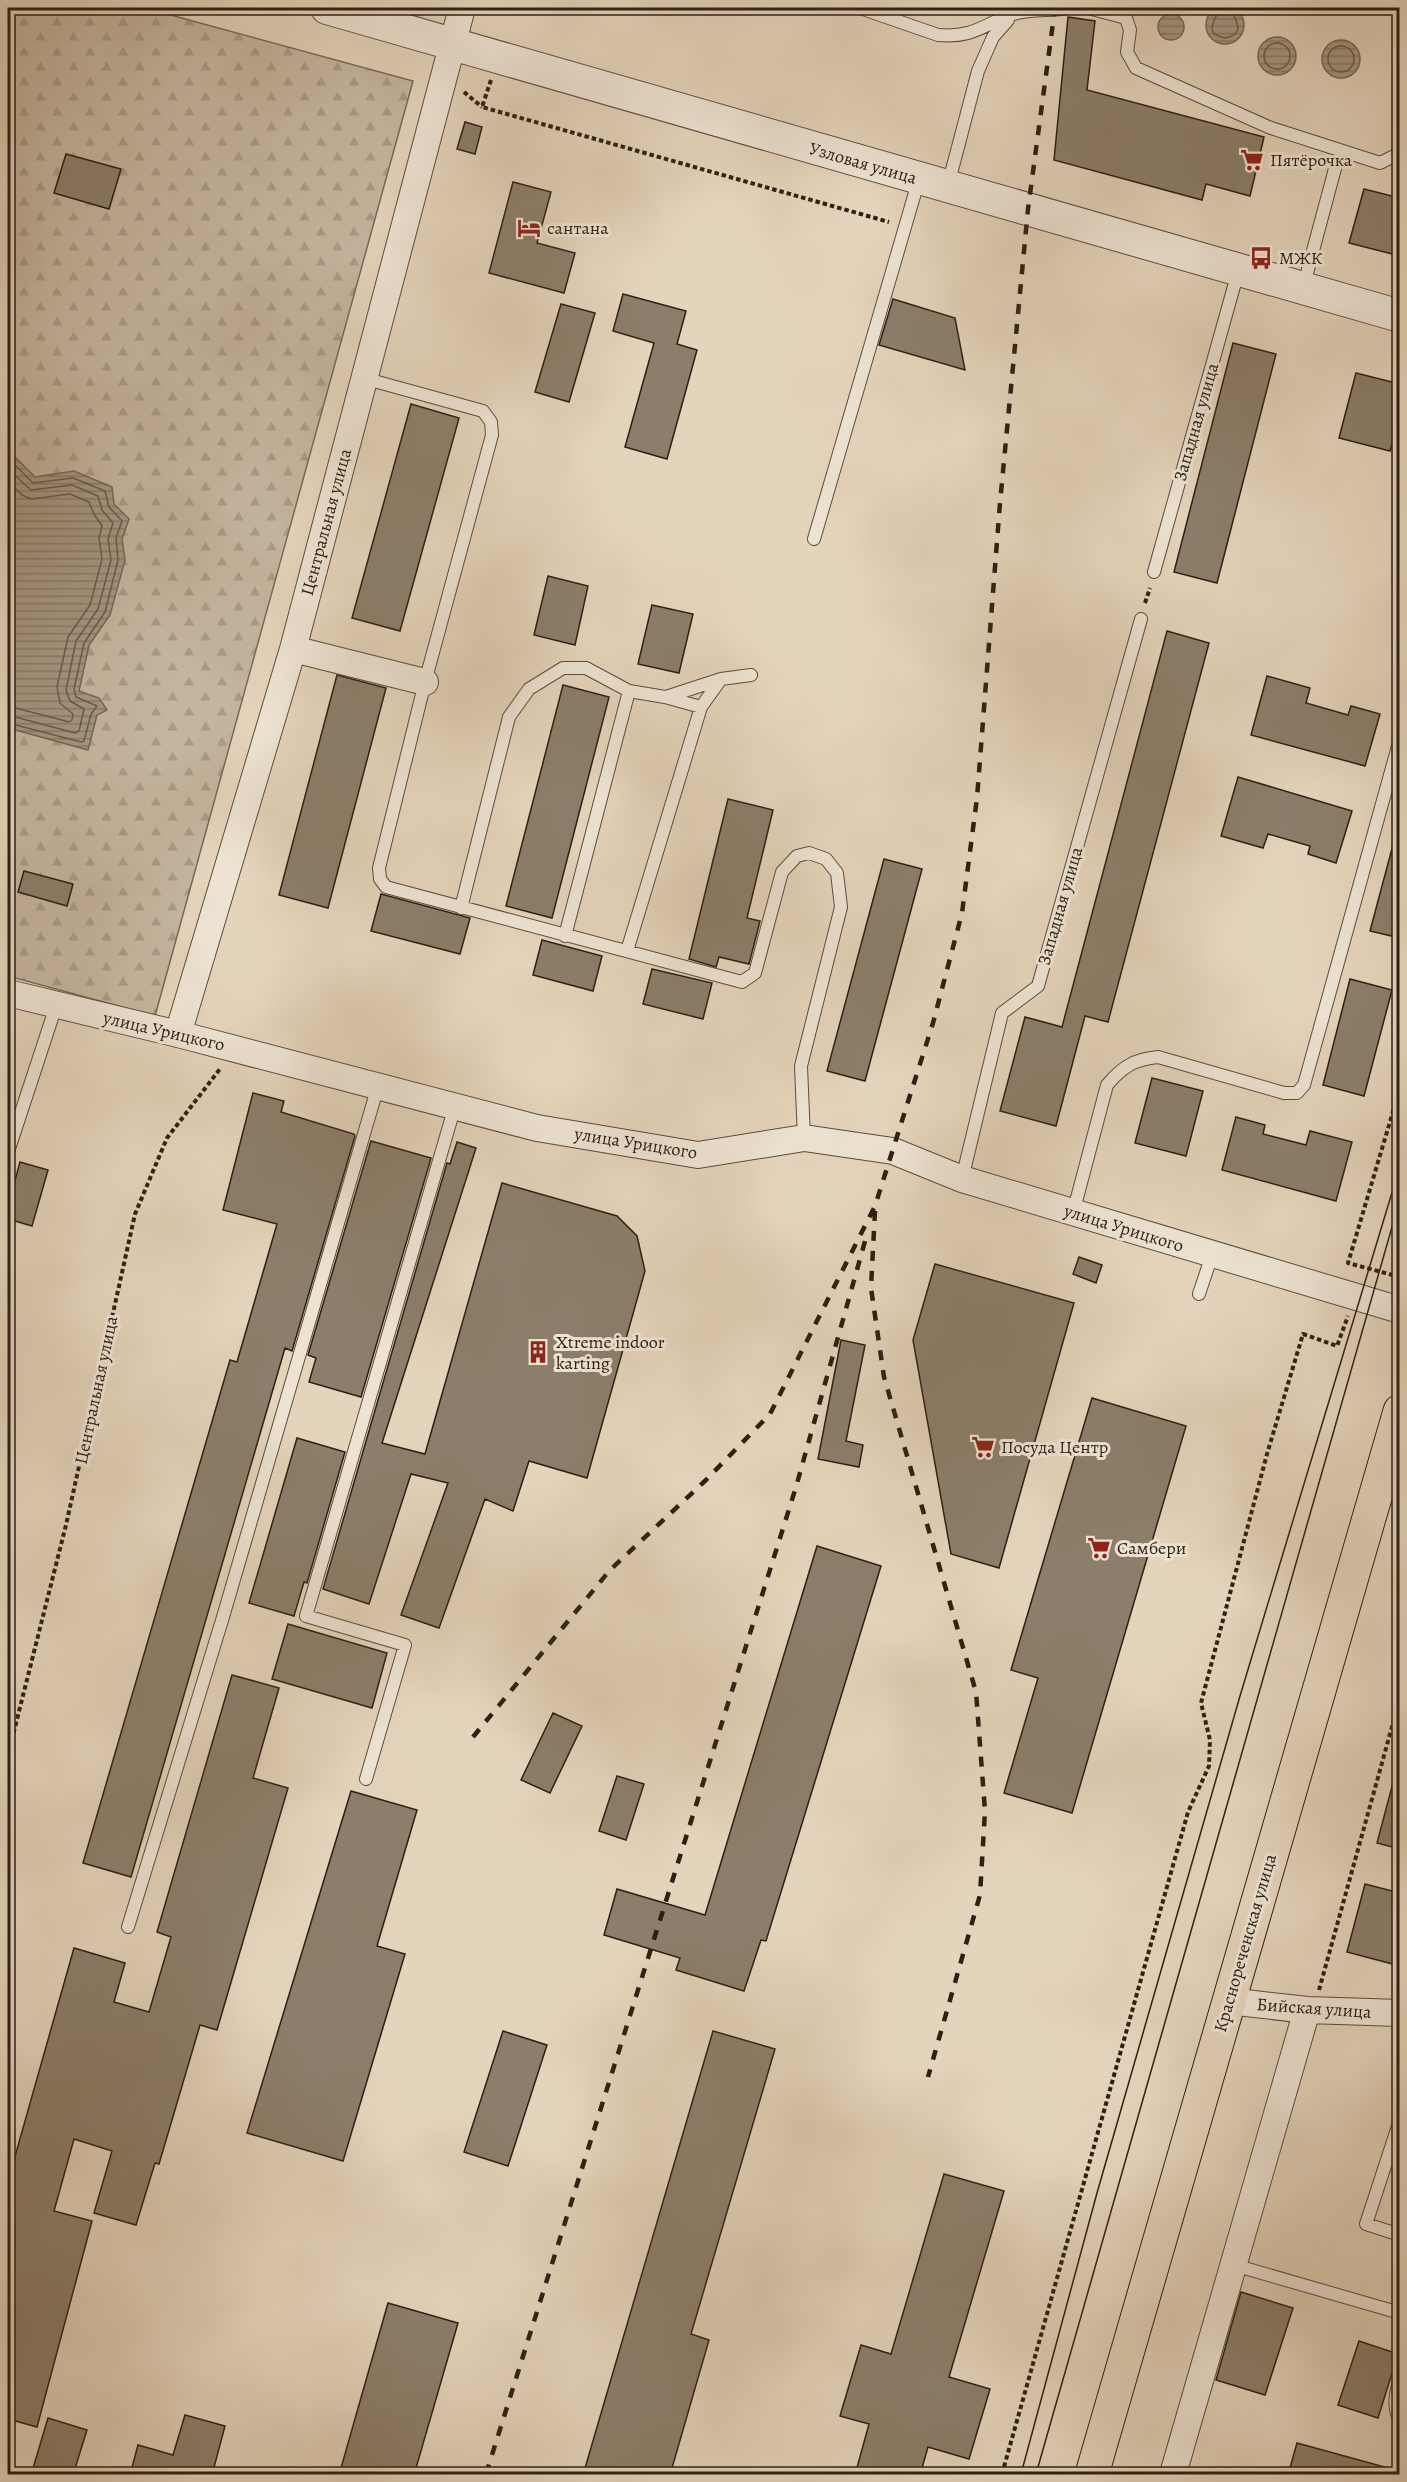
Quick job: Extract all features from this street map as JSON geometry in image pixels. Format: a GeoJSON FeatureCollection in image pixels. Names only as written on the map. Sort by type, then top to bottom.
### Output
{"type":"FeatureCollection","features":[{"type":"Feature","properties":{"kind":"main road","name":"Краснореченская улица"},"geometry":{"type":"LineString","coordinates":[[1092,2475],[1400,1412]]}},
{"type":"Feature","properties":{"kind":"street","name":"Узловая улица"},"geometry":{"type":"LineString","coordinates":[[327,8],[1238,272],[1400,316]]}},
{"type":"Feature","properties":{"kind":"street","name":"Центральная улица"},"geometry":{"type":"LineString","coordinates":[[178,1034],[293,649],[462,8]]}},
{"type":"Feature","properties":{"kind":"street"},"geometry":{"type":"LineString","coordinates":[[293,649],[425,682]]}},
{"type":"Feature","properties":{"kind":"street","name":"улица Урицкого"},"geometry":{"type":"LineString","coordinates":[[8,993],[178,1034],[537,1128],[698,1155],[804,1138],[893,1151],[962,1179],[1400,1310]]}},
{"type":"Feature","properties":{"kind":"street","name":"Бийская улица"},"geometry":{"type":"LineString","coordinates":[[1228,2001],[1310,2010],[1400,2013]]}},
{"type":"Feature","properties":{"kind":"street"},"geometry":{"type":"LineString","coordinates":[[1173,2475],[1310,2010]]}},
{"type":"Feature","properties":{"kind":"lane"},"geometry":{"type":"LineString","coordinates":[[860,8],[938,35],[951,36],[973,33],[1013,15],[1068,8]]}},
{"type":"Feature","properties":{"kind":"lane"},"geometry":{"type":"LineString","coordinates":[[1088,8],[1126,18],[1130,30],[1127,52],[1136,68],[1270,128],[1380,164],[1400,153]]}},
{"type":"Feature","properties":{"kind":"lane"},"geometry":{"type":"LineString","coordinates":[[814,539],[905,227],[933,183],[961,128],[978,71],[993,37],[1013,15]]}},
{"type":"Feature","properties":{"kind":"lane"},"geometry":{"type":"LineString","coordinates":[[1302,289],[1340,150]]}},
{"type":"Feature","properties":{"kind":"lane","name":"Западная улица"},"geometry":{"type":"LineString","coordinates":[[1154,572],[1238,272]]}},
{"type":"Feature","properties":{"kind":"lane"},"geometry":{"type":"LineString","coordinates":[[363,378],[483,411],[491,422],[492,435],[425,682],[379,868],[380,879],[386,887],[742,982],[755,973],[782,872],[797,856],[809,853],[826,859],[837,873],[841,907],[801,1066],[804,1138]]}},
{"type":"Feature","properties":{"kind":"lane","name":"Западная улица"},"geometry":{"type":"LineString","coordinates":[[962,1179],[1002,1013],[1038,986],[1141,619]]}},
{"type":"Feature","properties":{"kind":"lane"},"geometry":{"type":"LineString","coordinates":[[461,908],[509,717],[530,689],[563,668],[586,668],[629,692],[665,697],[700,707]]}},
{"type":"Feature","properties":{"kind":"lane"},"geometry":{"type":"LineString","coordinates":[[665,697],[721,679],[751,675]]}},
{"type":"Feature","properties":{"kind":"lane"},"geometry":{"type":"LineString","coordinates":[[627,951],[700,707],[721,679]]}},
{"type":"Feature","properties":{"kind":"lane"},"geometry":{"type":"LineString","coordinates":[[565,936],[629,692]]}},
{"type":"Feature","properties":{"kind":"lane"},"geometry":{"type":"LineString","coordinates":[[1073,1213],[1107,1085],[1118,1072],[1130,1064],[1143,1058],[1158,1057],[1284,1094],[1297,1093],[1304,1085],[1400,739]]}},
{"type":"Feature","properties":{"kind":"lane"},"geometry":{"type":"LineString","coordinates":[[8,1152],[56,1006]]}},
{"type":"Feature","properties":{"kind":"lane"},"geometry":{"type":"LineString","coordinates":[[128,1927],[229,1594],[378,1086]]}},
{"type":"Feature","properties":{"kind":"lane"},"geometry":{"type":"LineString","coordinates":[[366,1779],[405,1645],[306,1616],[455,1106]]}},
{"type":"Feature","properties":{"kind":"lane"},"geometry":{"type":"LineString","coordinates":[[1199,1294],[1212,1255]]}},
{"type":"Feature","properties":{"kind":"lane"},"geometry":{"type":"LineString","coordinates":[[1400,2120],[1366,2224],[1400,2235]]}},
{"type":"Feature","properties":{"kind":"lane"},"geometry":{"type":"LineString","coordinates":[[1234,2265],[1400,2313]]}},
{"type":"Feature","properties":{"kind":"lane"},"geometry":{"type":"LineString","coordinates":[[1400,2378],[1395,2396],[1396,2415],[1400,2420]]}},
{"type":"Feature","properties":{"kind":"path"},"geometry":{"type":"LineString","coordinates":[[498,57],[482,107],[905,227]]}},
{"type":"Feature","properties":{"kind":"path"},"geometry":{"type":"LineString","coordinates":[[1141,619],[1154,572]]}},
{"type":"Feature","properties":{"kind":"path","name":"Центральная улица"},"geometry":{"type":"LineString","coordinates":[[8,1755],[66,1525],[135,1214],[167,1138],[235,1049]]}},
{"type":"Feature","properties":{"kind":"path"},"geometry":{"type":"LineString","coordinates":[[1400,1089],[1348,1263],[1400,1277]]}},
{"type":"Feature","properties":{"kind":"path"},"geometry":{"type":"LineString","coordinates":[[1002,2475],[1188,1812],[1209,1766],[1210,1740],[1202,1702],[1267,1454],[1303,1335],[1337,1346],[1365,1268]]}},
{"type":"Feature","properties":{"kind":"path"},"geometry":{"type":"LineString","coordinates":[[1310,2010],[1400,1698]]}},
{"type":"Feature","properties":{"kind":"green space"},"geometry":{"type":"Polygon","coordinates":[[[8,8],[145,8],[413,81],[155,1016],[8,976],[8,8]]]}},
{"type":"Feature","properties":{"kind":"water"},"geometry":{"type":"Polygon","coordinates":[[[1225,6],[1239,11],[1244,25],[1239,39],[1225,44],[1211,39],[1206,25],[1211,11],[1225,6]]]}},
{"type":"Feature","properties":{"kind":"water"},"geometry":{"type":"Polygon","coordinates":[[[1171,14],[1180,18],[1184,27],[1180,36],[1171,40],[1162,36],[1158,27],[1162,18],[1171,14]]]}},
{"type":"Feature","properties":{"kind":"water"},"geometry":{"type":"Polygon","coordinates":[[[1277,37],[1291,42],[1296,56],[1291,70],[1277,75],[1263,70],[1258,56],[1263,42],[1277,37]]]}},
{"type":"Feature","properties":{"kind":"water"},"geometry":{"type":"Polygon","coordinates":[[[1341,40],[1355,45],[1360,59],[1355,73],[1341,78],[1327,73],[1322,59],[1327,45],[1341,40]]]}},
{"type":"Feature","properties":{"kind":"water"},"geometry":{"type":"Polygon","coordinates":[[[8,450],[35,477],[74,471],[112,487],[114,504],[129,519],[122,539],[125,560],[110,615],[89,645],[79,691],[99,698],[107,710],[97,715],[88,750],[8,728],[8,450]]]}},
{"type":"Feature","properties":{"kind":"building"},"geometry":{"type":"Polygon","coordinates":[[[1068,17],[1095,21],[1087,90],[1264,137],[1250,196],[1206,184],[1202,200],[1054,160],[1068,17]]]}},
{"type":"Feature","properties":{"kind":"building"},"geometry":{"type":"Polygon","coordinates":[[[465,122],[482,127],[475,154],[457,149],[465,122]]]}},
{"type":"Feature","properties":{"kind":"building"},"geometry":{"type":"Polygon","coordinates":[[[66,154],[121,169],[109,209],[54,193],[66,154]]]}},
{"type":"Feature","properties":{"kind":"building"},"geometry":{"type":"Polygon","coordinates":[[[513,182],[551,192],[537,243],[575,253],[564,293],[489,273],[513,182]]]}},
{"type":"Feature","properties":{"kind":"building"},"geometry":{"type":"Polygon","coordinates":[[[1364,189],[1400,198],[1400,256],[1349,243],[1364,189]]]}},
{"type":"Feature","properties":{"kind":"building"},"geometry":{"type":"Polygon","coordinates":[[[623,294],[686,311],[677,344],[697,350],[667,459],[625,447],[654,343],[613,331],[623,294]]]}},
{"type":"Feature","properties":{"kind":"building"},"geometry":{"type":"Polygon","coordinates":[[[893,299],[955,318],[965,370],[879,345],[893,299]]]}},
{"type":"Feature","properties":{"kind":"building"},"geometry":{"type":"Polygon","coordinates":[[[561,304],[595,313],[569,402],[535,392],[561,304]]]}},
{"type":"Feature","properties":{"kind":"building"},"geometry":{"type":"Polygon","coordinates":[[[1233,343],[1276,354],[1217,583],[1174,572],[1233,343]]]}},
{"type":"Feature","properties":{"kind":"building"},"geometry":{"type":"Polygon","coordinates":[[[1356,373],[1400,384],[1400,413],[1390,451],[1339,438],[1356,373]]]}},
{"type":"Feature","properties":{"kind":"building"},"geometry":{"type":"Polygon","coordinates":[[[411,404],[459,418],[400,631],[352,618],[411,404]]]}},
{"type":"Feature","properties":{"kind":"building"},"geometry":{"type":"Polygon","coordinates":[[[548,576],[588,586],[575,645],[534,635],[548,576]]]}},
{"type":"Feature","properties":{"kind":"building"},"geometry":{"type":"Polygon","coordinates":[[[652,605],[693,614],[679,673],[638,664],[652,605]]]}},
{"type":"Feature","properties":{"kind":"building"},"geometry":{"type":"Polygon","coordinates":[[[1167,631],[1209,643],[1108,1022],[1085,1016],[1056,1126],[1000,1111],[1025,1017],[1062,1027],[1167,631]]]}},
{"type":"Feature","properties":{"kind":"building"},"geometry":{"type":"Polygon","coordinates":[[[337,675],[386,688],[328,908],[279,895],[337,675]]]}},
{"type":"Feature","properties":{"kind":"building"},"geometry":{"type":"Polygon","coordinates":[[[1267,676],[1310,688],[1306,703],[1348,715],[1351,706],[1380,714],[1365,766],[1251,735],[1267,676]]]}},
{"type":"Feature","properties":{"kind":"building"},"geometry":{"type":"Polygon","coordinates":[[[563,685],[609,697],[552,918],[506,906],[563,685]]]}},
{"type":"Feature","properties":{"kind":"building"},"geometry":{"type":"Polygon","coordinates":[[[1238,777],[1352,811],[1336,863],[1308,854],[1310,846],[1268,834],[1263,848],[1221,836],[1238,777]]]}},
{"type":"Feature","properties":{"kind":"building"},"geometry":{"type":"Polygon","coordinates":[[[728,799],[773,810],[747,918],[760,921],[749,964],[719,957],[716,967],[689,959],[728,799]]]}},
{"type":"Feature","properties":{"kind":"building"},"geometry":{"type":"Polygon","coordinates":[[[1394,841],[1400,842],[1400,938],[1370,931],[1394,841]]]}},
{"type":"Feature","properties":{"kind":"building"},"geometry":{"type":"Polygon","coordinates":[[[884,859],[922,869],[865,1081],[827,1071],[884,859]]]}},
{"type":"Feature","properties":{"kind":"building"},"geometry":{"type":"Polygon","coordinates":[[[24,871],[73,884],[67,906],[18,892],[24,871]]]}},
{"type":"Feature","properties":{"kind":"building"},"geometry":{"type":"Polygon","coordinates":[[[381,894],[470,918],[460,954],[371,931],[381,894]]]}},
{"type":"Feature","properties":{"kind":"building"},"geometry":{"type":"Polygon","coordinates":[[[542,940],[602,956],[593,991],[533,975],[542,940]]]}},
{"type":"Feature","properties":{"kind":"building"},"geometry":{"type":"Polygon","coordinates":[[[652,969],[712,983],[703,1019],[643,1004],[652,969]]]}},
{"type":"Feature","properties":{"kind":"building"},"geometry":{"type":"Polygon","coordinates":[[[1350,979],[1392,990],[1364,1096],[1323,1085],[1350,979]]]}},
{"type":"Feature","properties":{"kind":"building"},"geometry":{"type":"Polygon","coordinates":[[[1152,1078],[1203,1091],[1186,1156],[1135,1143],[1152,1078]]]}},
{"type":"Feature","properties":{"kind":"building"},"geometry":{"type":"Polygon","coordinates":[[[253,1093],[284,1101],[281,1112],[355,1136],[292,1351],[285,1348],[131,1877],[83,1863],[230,1360],[237,1362],[277,1224],[223,1210],[253,1093]]]}},
{"type":"Feature","properties":{"kind":"building"},"geometry":{"type":"Polygon","coordinates":[[[1236,1117],[1265,1125],[1263,1134],[1306,1145],[1310,1131],[1352,1142],[1336,1201],[1222,1170],[1236,1117]]]}},
{"type":"Feature","properties":{"kind":"building"},"geometry":{"type":"Polygon","coordinates":[[[371,1141],[431,1158],[361,1397],[309,1382],[316,1358],[308,1355],[371,1141]]]}},
{"type":"Feature","properties":{"kind":"building","name":"Xtreme indoor karting"},"geometry":{"type":"Polygon","coordinates":[[[457,1142],[476,1148],[382,1443],[425,1454],[502,1183],[617,1216],[637,1236],[645,1271],[587,1478],[529,1461],[513,1511],[485,1499],[439,1628],[401,1615],[448,1483],[411,1474],[369,1604],[323,1589],[447,1163],[450,1164],[457,1142]]]}},
{"type":"Feature","properties":{"kind":"building"},"geometry":{"type":"Polygon","coordinates":[[[20,1162],[48,1170],[32,1226],[8,1219],[8,1206],[20,1162]]]}},
{"type":"Feature","properties":{"kind":"building"},"geometry":{"type":"Polygon","coordinates":[[[1079,1257],[1102,1265],[1096,1283],[1073,1274],[1079,1257]]]}},
{"type":"Feature","properties":{"kind":"building","name":"Посуда Центр"},"geometry":{"type":"Polygon","coordinates":[[[935,1264],[1074,1303],[999,1568],[951,1554],[913,1340],[935,1264]]]}},
{"type":"Feature","properties":{"kind":"building"},"geometry":{"type":"Polygon","coordinates":[[[841,1340],[865,1345],[846,1441],[863,1445],[859,1467],[818,1459],[841,1340]]]}},
{"type":"Feature","properties":{"kind":"building","name":"Самбери"},"geometry":{"type":"Polygon","coordinates":[[[1092,1398],[1186,1426],[1072,1813],[1004,1793],[1038,1678],[1011,1670],[1092,1398]]]}},
{"type":"Feature","properties":{"kind":"building"},"geometry":{"type":"Polygon","coordinates":[[[297,1438],[345,1452],[307,1583],[304,1582],[294,1616],[249,1603],[297,1438]]]}},
{"type":"Feature","properties":{"kind":"building"},"geometry":{"type":"Polygon","coordinates":[[[817,1546],[881,1566],[766,1941],[761,1940],[744,1991],[676,1970],[680,1958],[604,1935],[617,1889],[705,1915],[817,1546]]]}},
{"type":"Feature","properties":{"kind":"building"},"geometry":{"type":"Polygon","coordinates":[[[288,1624],[387,1653],[372,1708],[272,1679],[288,1624]]]}},
{"type":"Feature","properties":{"kind":"building"},"geometry":{"type":"Polygon","coordinates":[[[232,1675],[279,1688],[253,1778],[288,1788],[217,2030],[200,2025],[159,2164],[155,2163],[136,2225],[94,2213],[112,2151],[74,2139],[54,2211],[92,2221],[37,2427],[8,2419],[8,2181],[74,1948],[125,1963],[114,2002],[149,2012],[171,1937],[157,1932],[232,1675]]]}},
{"type":"Feature","properties":{"kind":"building"},"geometry":{"type":"Polygon","coordinates":[[[553,1713],[582,1726],[550,1793],[521,1780],[553,1713]]]}},
{"type":"Feature","properties":{"kind":"building"},"geometry":{"type":"Polygon","coordinates":[[[617,1776],[644,1784],[626,1840],[599,1831],[617,1776]]]}},
{"type":"Feature","properties":{"kind":"building"},"geometry":{"type":"Polygon","coordinates":[[[1394,1779],[1400,1779],[1400,1849],[1377,1843],[1394,1779]]]}},
{"type":"Feature","properties":{"kind":"building"},"geometry":{"type":"Polygon","coordinates":[[[351,1791],[417,1810],[377,1946],[405,1954],[343,2161],[247,2133],[351,1791]]]}},
{"type":"Feature","properties":{"kind":"building"},"geometry":{"type":"Polygon","coordinates":[[[1365,1884],[1400,1893],[1400,1966],[1347,1952],[1365,1884]]]}},
{"type":"Feature","properties":{"kind":"building"},"geometry":{"type":"Polygon","coordinates":[[[503,2031],[547,2045],[508,2166],[464,2152],[503,2031]]]}},
{"type":"Feature","properties":{"kind":"building"},"geometry":{"type":"Polygon","coordinates":[[[713,2031],[775,2049],[691,2334],[709,2340],[670,2475],[583,2475],[713,2031]]]}},
{"type":"Feature","properties":{"kind":"building"},"geometry":{"type":"Polygon","coordinates":[[[944,2174],[1004,2191],[949,2377],[990,2389],[969,2459],[928,2447],[920,2475],[855,2475],[869,2424],[840,2416],[861,2345],[891,2354],[944,2174]]]}},
{"type":"Feature","properties":{"kind":"building"},"geometry":{"type":"Polygon","coordinates":[[[1241,2292],[1293,2308],[1265,2395],[1216,2380],[1241,2292]]]}},
{"type":"Feature","properties":{"kind":"building"},"geometry":{"type":"Polygon","coordinates":[[[388,2303],[458,2323],[414,2475],[339,2475],[388,2303]]]}},
{"type":"Feature","properties":{"kind":"building"},"geometry":{"type":"Polygon","coordinates":[[[1359,2341],[1398,2354],[1378,2418],[1338,2405],[1359,2341]]]}},
{"type":"Feature","properties":{"kind":"building"},"geometry":{"type":"Polygon","coordinates":[[[185,2415],[225,2426],[212,2475],[166,2475],[152,2470],[151,2475],[130,2475],[138,2445],[173,2455],[185,2415]]]}},
{"type":"Feature","properties":{"kind":"building"},"geometry":{"type":"Polygon","coordinates":[[[48,2418],[87,2430],[73,2475],[31,2475],[48,2418]]]}},
{"type":"Feature","properties":{"kind":"building"},"geometry":{"type":"Polygon","coordinates":[[[1297,2443],[1392,2469],[1391,2475],[1288,2475],[1297,2443]]]}},
{"type":"Feature","properties":{"kind":"tram line"},"geometry":{"type":"LineString","coordinates":[[1021,2474],[1097,2193],[1240,1696],[1400,1166]]}},
{"type":"Feature","properties":{"kind":"tram line"},"geometry":{"type":"LineString","coordinates":[[1036,2474],[1400,1199]]}},
{"type":"Feature","properties":{"kind":"railway"},"geometry":{"type":"LineString","coordinates":[[473,1737],[610,1570],[706,1480],[770,1414],[875,1206],[933,1023],[962,913],[977,798],[1000,503],[1028,209],[1055,8]]}},
{"type":"Feature","properties":{"kind":"railway"},"geometry":{"type":"LineString","coordinates":[[875,1211],[871,1288],[884,1377],[976,1692],[985,1811],[980,1895],[928,2077]]}},
{"type":"Feature","properties":{"kind":"railway"},"geometry":{"type":"LineString","coordinates":[[486,2474],[796,1487],[867,1234]]}},
{"type":"Feature","properties":{"kind":"place","name":"Пятёрочка"},"geometry":{"type":"Point","coordinates":[1252,160]}},
{"type":"Feature","properties":{"kind":"place","name":"сантана"},"geometry":{"type":"Point","coordinates":[529,228]}},
{"type":"Feature","properties":{"kind":"place","name":"МЖК"},"geometry":{"type":"Point","coordinates":[1261,258]}},
{"type":"Feature","properties":{"kind":"place","name":"Xtreme indoor karting"},"geometry":{"type":"Point","coordinates":[538,1352]}},
{"type":"Feature","properties":{"kind":"place","name":"Посуда Центр"},"geometry":{"type":"Point","coordinates":[983,1447]}},
{"type":"Feature","properties":{"kind":"place","name":"Самбери"},"geometry":{"type":"Point","coordinates":[1099,1548]}}]}
